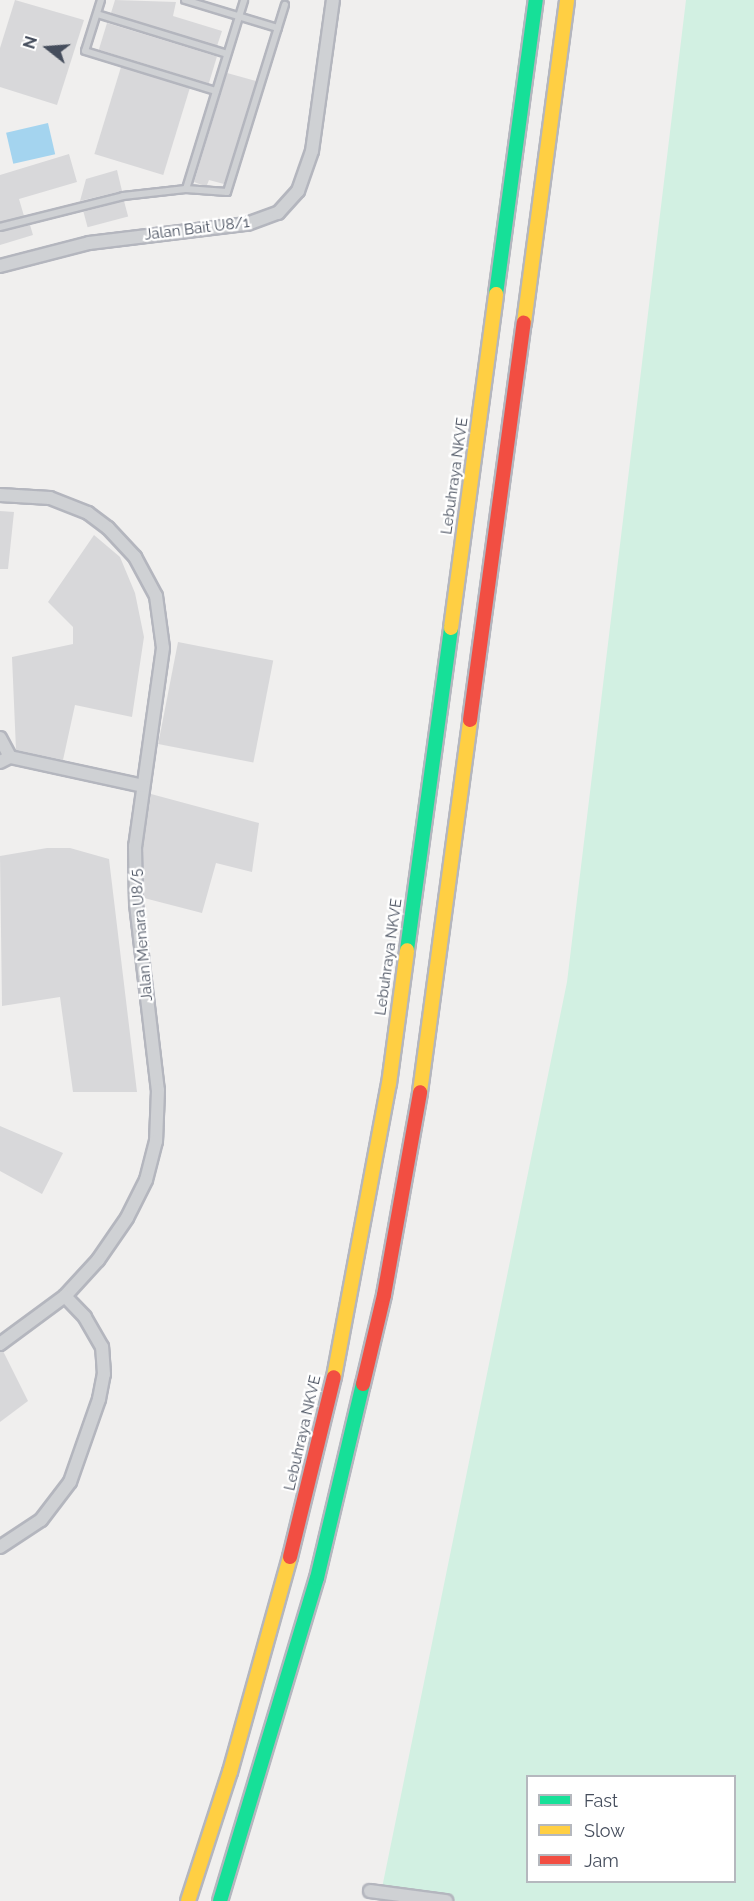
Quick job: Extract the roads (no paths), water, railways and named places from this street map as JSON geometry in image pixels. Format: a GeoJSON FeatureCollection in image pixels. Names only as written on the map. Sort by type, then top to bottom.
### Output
{"type":"FeatureCollection","features":[{"type":"Feature","properties":{"kind":"highway","name":"Lebuhraya NKVE"},"geometry":{"type":"LineString","coordinates":[[188,1901],[230,1772],[287,1568],[326,1414],[358,1257],[389,1084],[536,0]]}},
{"type":"Feature","properties":{"kind":"highway"},"geometry":{"type":"LineString","coordinates":[[220,1901],[317,1578],[384,1295],[421,1089],[567,0]]}},
{"type":"Feature","properties":{"kind":"street","name":"Jalan Bait U8/1"},"geometry":{"type":"LineString","coordinates":[[0,266],[89,243],[247,224],[278,213],[298,191],[312,151],[333,0]]}},
{"type":"Feature","properties":{"kind":"street","name":"Jalan Menara U8/5"},"geometry":{"type":"LineString","coordinates":[[0,495],[50,498],[88,513],[122,542],[147,576],[161,615],[163,648],[135,846],[136,904],[158,1090],[158,1133],[146,1180],[127,1218],[65,1296],[0,1344]]}},
{"type":"Feature","properties":{"kind":"street"},"geometry":{"type":"LineString","coordinates":[[0,738],[5,760],[143,786]]}},
{"type":"Feature","properties":{"kind":"street"},"geometry":{"type":"LineString","coordinates":[[0,1547],[41,1520],[70,1482],[99,1399],[104,1374],[102,1347],[85,1317],[65,1296]]}},
{"type":"Feature","properties":{"kind":"street"},"geometry":{"type":"LineString","coordinates":[[370,1891],[446,1901]]}},
{"type":"Feature","properties":{"kind":"lane"},"geometry":{"type":"LineString","coordinates":[[101,0],[85,51],[216,91]]}},
{"type":"Feature","properties":{"kind":"lane"},"geometry":{"type":"LineString","coordinates":[[185,0],[278,28]]}},
{"type":"Feature","properties":{"kind":"lane"},"geometry":{"type":"LineString","coordinates":[[186,189],[244,0]]}},
{"type":"Feature","properties":{"kind":"lane"},"geometry":{"type":"LineString","coordinates":[[0,227],[123,196],[186,189],[220,194],[229,188],[285,5]]}},
{"type":"Feature","properties":{"kind":"lane"},"geometry":{"type":"LineString","coordinates":[[97,14],[227,54]]}},
{"type":"Feature","properties":{"kind":"water"},"geometry":{"type":"Polygon","coordinates":[[[48,123],[55,154],[13,164],[6,133],[48,123]]]}}]}
